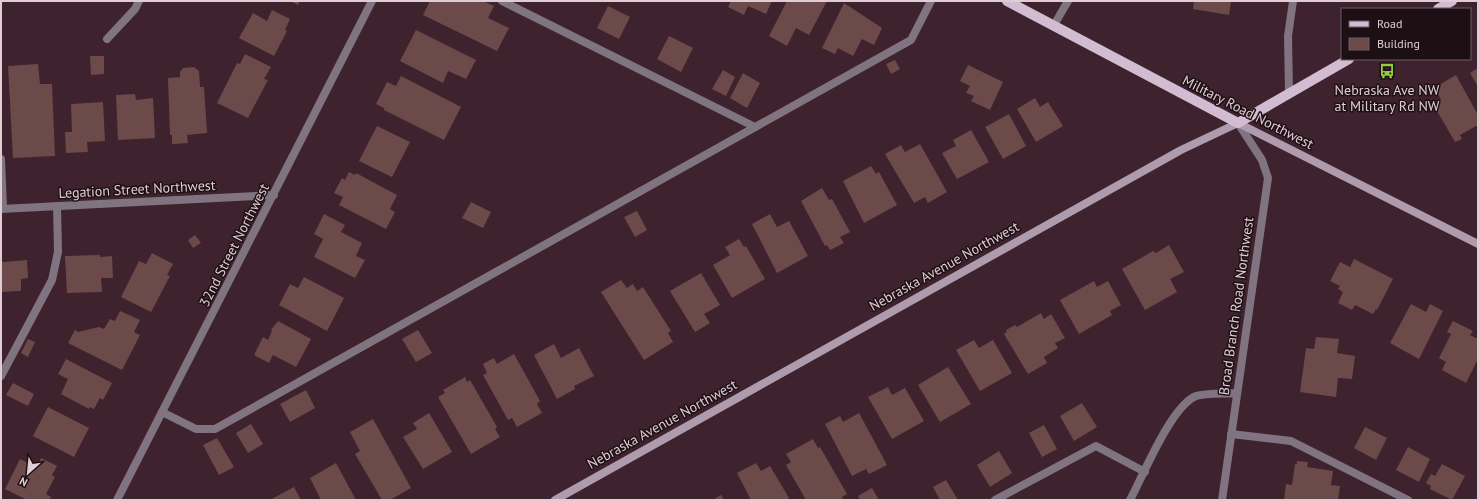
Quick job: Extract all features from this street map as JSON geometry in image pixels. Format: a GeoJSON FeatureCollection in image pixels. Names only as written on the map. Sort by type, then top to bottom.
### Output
{"type":"FeatureCollection","features":[{"type":"Feature","properties":{"kind":"main road","name":"Military Road Northwest"},"geometry":{"type":"LineString","coordinates":[[1007,1],[1238,123]]}},
{"type":"Feature","properties":{"kind":"main road"},"geometry":{"type":"LineString","coordinates":[[1440,8],[1452,1]]}},
{"type":"Feature","properties":{"kind":"main road","name":"Nebraska Avenue Northwest"},"geometry":{"type":"LineString","coordinates":[[1238,123],[1346,60]]}},
{"type":"Feature","properties":{"kind":"street"},"geometry":{"type":"LineString","coordinates":[[107,39],[135,9],[139,1]]}},
{"type":"Feature","properties":{"kind":"street","name":"32nd Street Northwest"},"geometry":{"type":"LineString","coordinates":[[117,500],[372,1]]}},
{"type":"Feature","properties":{"kind":"street"},"geometry":{"type":"LineString","coordinates":[[502,1],[755,127]]}},
{"type":"Feature","properties":{"kind":"street"},"geometry":{"type":"LineString","coordinates":[[162,412],[196,429],[214,429],[911,40],[931,1]]}},
{"type":"Feature","properties":{"kind":"street"},"geometry":{"type":"LineString","coordinates":[[1054,25],[1068,1]]}},
{"type":"Feature","properties":{"kind":"street"},"geometry":{"type":"LineString","coordinates":[[1289,92],[1288,36],[1293,1]]}},
{"type":"Feature","properties":{"kind":"street","name":"Military Road Northwest"},"geometry":{"type":"LineString","coordinates":[[1238,123],[1478,244]]}},
{"type":"Feature","properties":{"kind":"street","name":"Broad Branch Road Northwest"},"geometry":{"type":"LineString","coordinates":[[1222,500],[1236,393],[1268,178],[1262,160],[1238,123]]}},
{"type":"Feature","properties":{"kind":"street","name":"Nebraska Avenue Northwest"},"geometry":{"type":"LineString","coordinates":[[555,500],[1167,158],[1238,123]]}},
{"type":"Feature","properties":{"kind":"street"},"geometry":{"type":"LineString","coordinates":[[1,159],[2,208]]}},
{"type":"Feature","properties":{"kind":"street","name":"Legation Street Northwest"},"geometry":{"type":"LineString","coordinates":[[2,208],[274,195]]}},
{"type":"Feature","properties":{"kind":"street"},"geometry":{"type":"LineString","coordinates":[[1,376],[52,280],[58,252],[57,206]]}},
{"type":"Feature","properties":{"kind":"street"},"geometry":{"type":"LineString","coordinates":[[1130,500],[1169,423],[1182,408],[1196,396],[1236,393]]}},
{"type":"Feature","properties":{"kind":"street"},"geometry":{"type":"LineString","coordinates":[[1231,434],[1291,441],[1408,500]]}},
{"type":"Feature","properties":{"kind":"street"},"geometry":{"type":"LineString","coordinates":[[995,500],[1096,446],[1144,472]]}},
{"type":"Feature","properties":{"kind":"building"},"geometry":{"type":"Polygon","coordinates":[[[290,1],[300,1],[298,5],[290,1]]]}},
{"type":"Feature","properties":{"kind":"building"},"geometry":{"type":"Polygon","coordinates":[[[430,1],[483,1],[494,6],[488,18],[509,28],[497,51],[423,15],[430,1]]]}},
{"type":"Feature","properties":{"kind":"building"},"geometry":{"type":"Polygon","coordinates":[[[731,1],[772,1],[766,14],[748,6],[744,15],[728,7],[731,1]]]}},
{"type":"Feature","properties":{"kind":"building"},"geometry":{"type":"Polygon","coordinates":[[[787,1],[827,1],[809,35],[796,28],[787,46],[769,36],[787,1]]]}},
{"type":"Feature","properties":{"kind":"building"},"geometry":{"type":"Polygon","coordinates":[[[1194,1],[1231,1],[1229,15],[1193,9],[1194,1]]]}},
{"type":"Feature","properties":{"kind":"building"},"geometry":{"type":"Polygon","coordinates":[[[844,3],[882,28],[874,45],[862,39],[853,56],[838,48],[835,54],[822,48],[844,3]]]}},
{"type":"Feature","properties":{"kind":"building"},"geometry":{"type":"Polygon","coordinates":[[[608,6],[630,17],[619,39],[597,28],[608,6]]]}},
{"type":"Feature","properties":{"kind":"building"},"geometry":{"type":"Polygon","coordinates":[[[272,10],[290,19],[285,30],[287,31],[274,56],[239,38],[253,13],[267,21],[272,10]]]}},
{"type":"Feature","properties":{"kind":"building"},"geometry":{"type":"Polygon","coordinates":[[[416,30],[476,60],[466,79],[448,71],[443,83],[400,61],[416,30]]]}},
{"type":"Feature","properties":{"kind":"building"},"geometry":{"type":"Polygon","coordinates":[[[669,36],[693,48],[681,72],[657,59],[669,36]]]}},
{"type":"Feature","properties":{"kind":"building"},"geometry":{"type":"Polygon","coordinates":[[[245,54],[271,67],[264,79],[268,80],[248,118],[217,103],[237,63],[240,64],[245,54]]]}},
{"type":"Feature","properties":{"kind":"building"},"geometry":{"type":"Polygon","coordinates":[[[90,56],[104,56],[104,74],[91,75],[90,56]]]}},
{"type":"Feature","properties":{"kind":"building"},"geometry":{"type":"Polygon","coordinates":[[[895,60],[900,69],[891,74],[886,64],[895,60]]]}},
{"type":"Feature","properties":{"kind":"building"},"geometry":{"type":"Polygon","coordinates":[[[38,64],[40,84],[52,84],[55,156],[13,158],[8,66],[38,64]]]}},
{"type":"Feature","properties":{"kind":"building"},"geometry":{"type":"Polygon","coordinates":[[[968,65],[1003,82],[990,110],[971,101],[974,96],[966,93],[970,86],[960,81],[968,65]]]}},
{"type":"Feature","properties":{"kind":"building"},"geometry":{"type":"Polygon","coordinates":[[[194,67],[199,71],[200,87],[204,87],[207,133],[187,135],[188,143],[172,144],[172,135],[170,135],[168,78],[180,77],[180,72],[183,68],[194,67]]]}},
{"type":"Feature","properties":{"kind":"building"},"geometry":{"type":"Polygon","coordinates":[[[1478,68],[1478,87],[1470,73],[1478,68]]]}},
{"type":"Feature","properties":{"kind":"building"},"geometry":{"type":"Polygon","coordinates":[[[723,70],[735,77],[726,96],[712,89],[723,70]]]}},
{"type":"Feature","properties":{"kind":"building"},"geometry":{"type":"Polygon","coordinates":[[[743,73],[760,83],[747,108],[730,98],[743,73]]]}},
{"type":"Feature","properties":{"kind":"building"},"geometry":{"type":"Polygon","coordinates":[[[1456,75],[1478,115],[1478,125],[1460,135],[1462,139],[1455,142],[1433,104],[1441,99],[1434,88],[1456,75]]]}},
{"type":"Feature","properties":{"kind":"building"},"geometry":{"type":"Polygon","coordinates":[[[401,76],[461,107],[444,140],[384,110],[384,108],[376,104],[387,82],[396,86],[401,76]]]}},
{"type":"Feature","properties":{"kind":"building"},"geometry":{"type":"Polygon","coordinates":[[[135,94],[136,100],[153,98],[155,138],[118,140],[116,95],[135,94]]]}},
{"type":"Feature","properties":{"kind":"building"},"geometry":{"type":"Polygon","coordinates":[[[1035,98],[1040,107],[1048,102],[1063,126],[1036,142],[1017,109],[1035,98]]]}},
{"type":"Feature","properties":{"kind":"building"},"geometry":{"type":"Polygon","coordinates":[[[103,102],[105,141],[87,142],[88,152],[66,153],[65,132],[72,132],[71,104],[103,102]]]}},
{"type":"Feature","properties":{"kind":"building"},"geometry":{"type":"Polygon","coordinates":[[[1009,114],[1026,146],[1003,159],[985,127],[1009,114]]]}},
{"type":"Feature","properties":{"kind":"building"},"geometry":{"type":"Polygon","coordinates":[[[377,126],[410,142],[392,177],[359,161],[377,126]]]}},
{"type":"Feature","properties":{"kind":"building"},"geometry":{"type":"Polygon","coordinates":[[[971,130],[989,162],[957,179],[942,153],[956,146],[953,140],[971,130]]]}},
{"type":"Feature","properties":{"kind":"building"},"geometry":{"type":"Polygon","coordinates":[[[920,144],[947,192],[928,203],[925,197],[914,203],[885,154],[901,145],[905,152],[920,144]]]}},
{"type":"Feature","properties":{"kind":"building"},"geometry":{"type":"Polygon","coordinates":[[[871,166],[876,174],[879,172],[897,205],[864,223],[843,181],[871,166]]]}},
{"type":"Feature","properties":{"kind":"building"},"geometry":{"type":"Polygon","coordinates":[[[349,172],[355,175],[356,173],[397,195],[390,209],[395,212],[386,229],[339,205],[343,197],[334,193],[342,178],[345,180],[349,172]]]}},
{"type":"Feature","properties":{"kind":"building"},"geometry":{"type":"Polygon","coordinates":[[[822,188],[829,200],[832,199],[850,232],[840,237],[844,243],[830,250],[827,245],[825,246],[801,201],[822,188]]]}},
{"type":"Feature","properties":{"kind":"building"},"geometry":{"type":"Polygon","coordinates":[[[471,202],[491,212],[483,228],[462,218],[471,202]]]}},
{"type":"Feature","properties":{"kind":"building"},"geometry":{"type":"Polygon","coordinates":[[[637,211],[647,230],[635,237],[624,217],[637,211]]]}},
{"type":"Feature","properties":{"kind":"building"},"geometry":{"type":"Polygon","coordinates":[[[324,214],[345,225],[341,232],[362,243],[356,256],[365,260],[355,278],[314,257],[323,239],[314,234],[324,214]]]}},
{"type":"Feature","properties":{"kind":"building"},"geometry":{"type":"Polygon","coordinates":[[[770,214],[777,227],[789,221],[808,256],[777,273],[752,224],[770,214]]]}},
{"type":"Feature","properties":{"kind":"building"},"geometry":{"type":"Polygon","coordinates":[[[195,235],[201,243],[193,248],[188,240],[195,235]]]}},
{"type":"Feature","properties":{"kind":"building"},"geometry":{"type":"Polygon","coordinates":[[[739,239],[744,247],[746,246],[765,279],[732,298],[713,265],[730,255],[725,247],[739,239]]]}},
{"type":"Feature","properties":{"kind":"building"},"geometry":{"type":"Polygon","coordinates":[[[1169,245],[1184,272],[1170,279],[1177,292],[1145,310],[1122,269],[1153,251],[1156,253],[1169,245]]]}},
{"type":"Feature","properties":{"kind":"building"},"geometry":{"type":"Polygon","coordinates":[[[152,253],[173,264],[167,275],[170,276],[151,312],[121,297],[139,261],[146,264],[152,253]]]}},
{"type":"Feature","properties":{"kind":"building"},"geometry":{"type":"Polygon","coordinates":[[[100,255],[100,257],[112,256],[113,278],[101,278],[102,292],[67,293],[65,256],[100,255]]]}},
{"type":"Feature","properties":{"kind":"building"},"geometry":{"type":"Polygon","coordinates":[[[1354,259],[1393,279],[1377,310],[1376,309],[1373,314],[1355,305],[1352,310],[1338,303],[1343,292],[1338,289],[1340,286],[1330,281],[1340,262],[1350,267],[1354,259]]]}},
{"type":"Feature","properties":{"kind":"building"},"geometry":{"type":"Polygon","coordinates":[[[1,260],[3,262],[27,260],[28,278],[21,279],[21,291],[1,292],[1,260]]]}},
{"type":"Feature","properties":{"kind":"building"},"geometry":{"type":"Polygon","coordinates":[[[701,273],[720,305],[704,314],[710,323],[695,332],[670,291],[701,273]]]}},
{"type":"Feature","properties":{"kind":"building"},"geometry":{"type":"Polygon","coordinates":[[[304,277],[344,298],[327,331],[279,305],[290,284],[298,288],[304,277]]]}},
{"type":"Feature","properties":{"kind":"building"},"geometry":{"type":"Polygon","coordinates":[[[621,280],[627,288],[633,284],[637,291],[643,287],[671,331],[668,333],[673,342],[644,360],[601,292],[621,280]]]}},
{"type":"Feature","properties":{"kind":"building"},"geometry":{"type":"Polygon","coordinates":[[[1094,281],[1097,287],[1108,281],[1121,305],[1110,311],[1112,315],[1079,334],[1060,300],[1094,281]]]}},
{"type":"Feature","properties":{"kind":"building"},"geometry":{"type":"Polygon","coordinates":[[[1411,304],[1426,312],[1430,304],[1443,311],[1419,359],[1390,343],[1411,304]]]}},
{"type":"Feature","properties":{"kind":"building"},"geometry":{"type":"Polygon","coordinates":[[[120,311],[140,320],[134,332],[140,335],[122,370],[68,343],[75,330],[78,332],[99,327],[104,329],[110,319],[115,321],[120,311]]]}},
{"type":"Feature","properties":{"kind":"building"},"geometry":{"type":"Polygon","coordinates":[[[1041,313],[1044,319],[1051,314],[1065,338],[1055,343],[1058,348],[1044,357],[1047,363],[1028,374],[1004,334],[1007,332],[1006,330],[1015,325],[1017,327],[1041,313]]]}},
{"type":"Feature","properties":{"kind":"building"},"geometry":{"type":"Polygon","coordinates":[[[278,321],[311,339],[296,367],[273,355],[269,363],[254,355],[263,337],[268,340],[272,331],[271,330],[278,321]]]}},
{"type":"Feature","properties":{"kind":"building"},"geometry":{"type":"Polygon","coordinates":[[[1453,321],[1473,331],[1470,335],[1478,339],[1478,359],[1466,383],[1442,370],[1446,362],[1439,358],[1451,334],[1447,332],[1453,321]]]}},
{"type":"Feature","properties":{"kind":"building"},"geometry":{"type":"Polygon","coordinates":[[[418,330],[432,353],[416,362],[402,339],[418,330]]]}},
{"type":"Feature","properties":{"kind":"building"},"geometry":{"type":"Polygon","coordinates":[[[1316,337],[1339,339],[1337,353],[1355,356],[1352,379],[1338,378],[1336,397],[1300,392],[1306,348],[1314,349],[1316,337]]]}},
{"type":"Feature","properties":{"kind":"building"},"geometry":{"type":"Polygon","coordinates":[[[28,339],[35,342],[28,357],[21,353],[28,339]]]}},
{"type":"Feature","properties":{"kind":"building"},"geometry":{"type":"Polygon","coordinates":[[[974,340],[979,348],[993,340],[1012,373],[980,391],[956,350],[974,340]]]}},
{"type":"Feature","properties":{"kind":"building"},"geometry":{"type":"Polygon","coordinates":[[[554,344],[561,358],[579,348],[594,376],[574,386],[575,389],[557,399],[534,355],[554,344]]]}},
{"type":"Feature","properties":{"kind":"building"},"geometry":{"type":"Polygon","coordinates":[[[514,354],[540,401],[537,404],[542,413],[517,427],[512,418],[508,420],[483,375],[487,373],[483,364],[494,358],[497,364],[514,354]]]}},
{"type":"Feature","properties":{"kind":"building"},"geometry":{"type":"Polygon","coordinates":[[[66,359],[112,383],[103,400],[100,398],[94,409],[90,407],[89,409],[61,394],[68,379],[58,374],[66,359]]]}},
{"type":"Feature","properties":{"kind":"building"},"geometry":{"type":"Polygon","coordinates":[[[948,367],[971,404],[940,422],[918,385],[948,367]]]}},
{"type":"Feature","properties":{"kind":"building"},"geometry":{"type":"Polygon","coordinates":[[[465,377],[467,382],[470,380],[497,427],[495,429],[500,437],[471,454],[438,397],[445,393],[443,390],[465,377]]]}},
{"type":"Feature","properties":{"kind":"building"},"geometry":{"type":"Polygon","coordinates":[[[13,383],[34,394],[28,406],[6,395],[13,383]]]}},
{"type":"Feature","properties":{"kind":"building"},"geometry":{"type":"Polygon","coordinates":[[[888,387],[892,395],[905,388],[924,421],[892,439],[868,397],[888,387]]]}},
{"type":"Feature","properties":{"kind":"building"},"geometry":{"type":"Polygon","coordinates":[[[306,390],[315,408],[290,422],[280,404],[306,390]]]}},
{"type":"Feature","properties":{"kind":"building"},"geometry":{"type":"Polygon","coordinates":[[[1082,403],[1097,427],[1074,441],[1060,416],[1082,403]]]}},
{"type":"Feature","properties":{"kind":"building"},"geometry":{"type":"Polygon","coordinates":[[[48,407],[89,428],[74,457],[33,436],[48,407]]]}},
{"type":"Feature","properties":{"kind":"building"},"geometry":{"type":"Polygon","coordinates":[[[429,413],[452,452],[423,469],[403,437],[417,429],[413,423],[429,413]]]}},
{"type":"Feature","properties":{"kind":"building"},"geometry":{"type":"Polygon","coordinates":[[[859,413],[887,465],[869,474],[866,469],[852,476],[825,424],[840,416],[843,422],[859,413]]]}},
{"type":"Feature","properties":{"kind":"building"},"geometry":{"type":"Polygon","coordinates":[[[373,419],[411,488],[390,500],[382,500],[355,454],[360,451],[350,432],[373,419]]]}},
{"type":"Feature","properties":{"kind":"building"},"geometry":{"type":"Polygon","coordinates":[[[251,424],[263,444],[248,453],[236,433],[251,424]]]}},
{"type":"Feature","properties":{"kind":"building"},"geometry":{"type":"Polygon","coordinates":[[[1044,425],[1057,449],[1042,457],[1029,433],[1044,425]]]}},
{"type":"Feature","properties":{"kind":"building"},"geometry":{"type":"Polygon","coordinates":[[[1365,427],[1387,438],[1376,460],[1354,448],[1365,427]]]}},
{"type":"Feature","properties":{"kind":"building"},"geometry":{"type":"Polygon","coordinates":[[[217,438],[234,467],[219,475],[203,445],[217,438]]]}},
{"type":"Feature","properties":{"kind":"building"},"geometry":{"type":"Polygon","coordinates":[[[813,439],[818,448],[820,447],[847,494],[842,497],[843,500],[806,500],[786,465],[791,462],[786,454],[813,439]]]}},
{"type":"Feature","properties":{"kind":"building"},"geometry":{"type":"Polygon","coordinates":[[[1408,447],[1430,459],[1419,482],[1396,470],[1408,447]]]}},
{"type":"Feature","properties":{"kind":"building"},"geometry":{"type":"Polygon","coordinates":[[[999,451],[1012,473],[990,487],[977,465],[999,451]]]}},
{"type":"Feature","properties":{"kind":"building"},"geometry":{"type":"Polygon","coordinates":[[[41,458],[57,466],[52,475],[55,477],[46,494],[51,497],[49,500],[27,500],[5,489],[20,459],[37,467],[41,458]]]}},
{"type":"Feature","properties":{"kind":"building"},"geometry":{"type":"Polygon","coordinates":[[[1297,461],[1308,462],[1307,467],[1333,471],[1331,485],[1340,486],[1338,500],[1284,500],[1286,484],[1292,485],[1295,464],[1297,464],[1297,461]]]}},
{"type":"Feature","properties":{"kind":"building"},"geometry":{"type":"Polygon","coordinates":[[[336,463],[356,500],[321,500],[310,478],[336,463]]]}},
{"type":"Feature","properties":{"kind":"building"},"geometry":{"type":"Polygon","coordinates":[[[756,463],[761,471],[770,466],[789,498],[786,500],[751,500],[737,473],[756,463]]]}},
{"type":"Feature","properties":{"kind":"building"},"geometry":{"type":"Polygon","coordinates":[[[1442,464],[1465,476],[1452,500],[1430,489],[1431,486],[1426,483],[1431,474],[1435,476],[1442,464]]]}},
{"type":"Feature","properties":{"kind":"building"},"geometry":{"type":"Polygon","coordinates":[[[946,480],[958,500],[940,500],[933,487],[946,480]]]}},
{"type":"Feature","properties":{"kind":"building"},"geometry":{"type":"Polygon","coordinates":[[[294,487],[301,500],[270,500],[294,487]]]}},
{"type":"Feature","properties":{"kind":"building"},"geometry":{"type":"Polygon","coordinates":[[[872,488],[879,500],[860,500],[858,496],[872,488]]]}},
{"type":"Feature","properties":{"kind":"building"},"geometry":{"type":"Polygon","coordinates":[[[721,495],[724,500],[713,500],[721,495]]]}},
{"type":"Feature","properties":{"kind":"place","name":"Nebraska Ave NW at Military Rd NW"},"geometry":{"type":"Point","coordinates":[1387,71]}}]}
